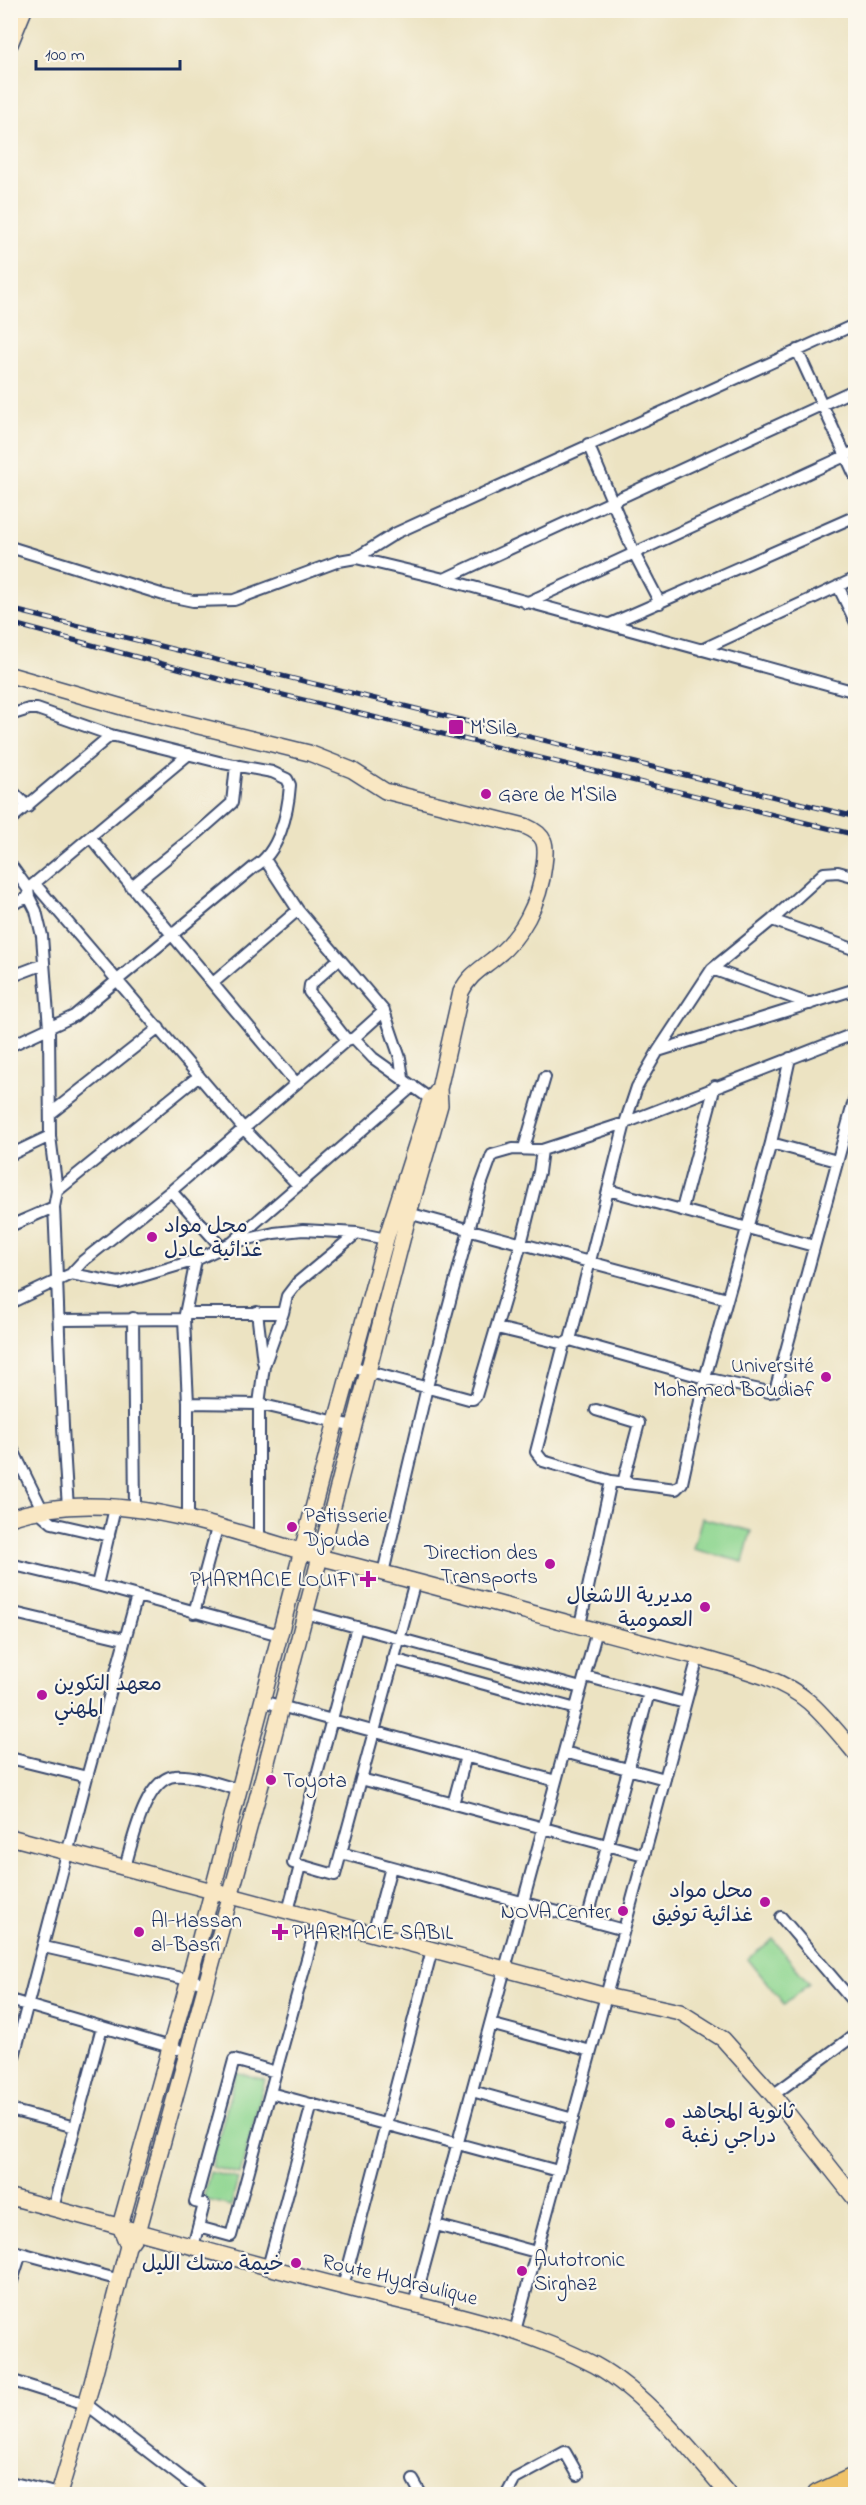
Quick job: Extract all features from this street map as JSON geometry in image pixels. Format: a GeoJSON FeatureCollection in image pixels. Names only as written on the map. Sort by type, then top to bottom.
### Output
{"type":"FeatureCollection","features":[{"type":"Feature","properties":{"kind":"main road"},"geometry":{"type":"LineString","coordinates":[[817,2494],[855,2476]]}},
{"type":"Feature","properties":{"kind":"street"},"geometry":{"type":"LineString","coordinates":[[10,44],[24,10]]}},
{"type":"Feature","properties":{"kind":"street"},"geometry":{"type":"LineString","coordinates":[[10,547],[164,595],[204,601],[234,600],[339,561],[356,558],[396,533],[855,324]]}},
{"type":"Feature","properties":{"kind":"street"},"geometry":{"type":"LineString","coordinates":[[796,350],[822,404],[850,453],[855,478]]}},
{"type":"Feature","properties":{"kind":"street"},"geometry":{"type":"LineString","coordinates":[[444,579],[855,389]]}},
{"type":"Feature","properties":{"kind":"street"},"geometry":{"type":"LineString","coordinates":[[588,444],[634,554],[660,603]]}},
{"type":"Feature","properties":{"kind":"street"},"geometry":{"type":"LineString","coordinates":[[526,603],[850,453]]}},
{"type":"Feature","properties":{"kind":"street"},"geometry":{"type":"LineString","coordinates":[[610,624],[855,516]]}},
{"type":"Feature","properties":{"kind":"street"},"geometry":{"type":"LineString","coordinates":[[356,558],[444,579],[855,692]]}},
{"type":"Feature","properties":{"kind":"street"},"geometry":{"type":"LineString","coordinates":[[701,650],[855,578]]}},
{"type":"Feature","properties":{"kind":"street"},"geometry":{"type":"LineString","coordinates":[[838,586],[855,623]]}},
{"type":"Feature","properties":{"kind":"street"},"geometry":{"type":"LineString","coordinates":[[10,675],[129,709],[309,753],[339,764],[385,791],[525,826],[543,836],[547,845],[544,871],[529,919],[493,960],[466,981],[455,1014],[436,1098],[402,1212],[369,1371],[189,2052],[138,2232],[129,2246],[59,2494],[10,2482]]}},
{"type":"Feature","properties":{"kind":"street"},"geometry":{"type":"LineString","coordinates":[[10,715],[37,709],[111,735],[272,772],[287,779],[290,785],[283,820],[266,861],[254,867],[74,1016],[10,1046]]}},
{"type":"Feature","properties":{"kind":"street"},"geometry":{"type":"LineString","coordinates":[[10,820],[111,735]]}},
{"type":"Feature","properties":{"kind":"street"},"geometry":{"type":"LineString","coordinates":[[10,905],[189,754]]}},
{"type":"Feature","properties":{"kind":"street"},"geometry":{"type":"LineString","coordinates":[[131,886],[232,803],[236,765]]}},
{"type":"Feature","properties":{"kind":"street"},"geometry":{"type":"LineString","coordinates":[[10,789],[28,807]]}},
{"type":"Feature","properties":{"kind":"street"},"geometry":{"type":"LineString","coordinates":[[91,838],[296,1083]]}},
{"type":"Feature","properties":{"kind":"street"},"geometry":{"type":"LineString","coordinates":[[266,861],[298,910],[384,1011],[400,1058],[403,1078]]}},
{"type":"Feature","properties":{"kind":"street"},"geometry":{"type":"LineString","coordinates":[[10,864],[30,890],[119,980],[244,1129],[297,1185]]}},
{"type":"Feature","properties":{"kind":"street"},"geometry":{"type":"LineString","coordinates":[[790,1058],[771,1143],[705,1378],[679,1488],[611,1481],[543,1461],[536,1452],[625,1123],[637,1087],[712,969],[772,920],[824,873],[838,872],[855,878]]}},
{"type":"Feature","properties":{"kind":"street"},"geometry":{"type":"LineString","coordinates":[[30,890],[36,911],[44,964],[49,1028],[50,1136],[57,1191],[54,1207],[68,1506]]}},
{"type":"Feature","properties":{"kind":"street"},"geometry":{"type":"LineString","coordinates":[[213,982],[298,910]]}},
{"type":"Feature","properties":{"kind":"street"},"geometry":{"type":"LineString","coordinates":[[772,920],[855,950]]}},
{"type":"Feature","properties":{"kind":"street"},"geometry":{"type":"LineString","coordinates":[[339,959],[310,986],[309,992],[351,1039],[373,1058],[413,1086],[436,1098]]}},
{"type":"Feature","properties":{"kind":"street"},"geometry":{"type":"LineString","coordinates":[[10,977],[44,964]]}},
{"type":"Feature","properties":{"kind":"street"},"geometry":{"type":"LineString","coordinates":[[712,969],[811,1004]]}},
{"type":"Feature","properties":{"kind":"street"},"geometry":{"type":"LineString","coordinates":[[658,1051],[855,989]]}},
{"type":"Feature","properties":{"kind":"street"},"geometry":{"type":"LineString","coordinates":[[10,1303],[71,1274],[83,1261],[171,1191],[296,1083],[384,1011]]}},
{"type":"Feature","properties":{"kind":"street"},"geometry":{"type":"LineString","coordinates":[[50,1114],[159,1029]]}},
{"type":"Feature","properties":{"kind":"street"},"geometry":{"type":"LineString","coordinates":[[384,1573],[427,1387],[481,1185],[492,1155],[500,1151],[524,1148],[542,1150],[625,1123],[855,1033]]}},
{"type":"Feature","properties":{"kind":"street"},"geometry":{"type":"LineString","coordinates":[[57,1191],[199,1076]]}},
{"type":"Feature","properties":{"kind":"street"},"geometry":{"type":"LineString","coordinates":[[524,1148],[545,1077]]}},
{"type":"Feature","properties":{"kind":"street"},"geometry":{"type":"LineString","coordinates":[[227,1246],[413,1086]]}},
{"type":"Feature","properties":{"kind":"street"},"geometry":{"type":"LineString","coordinates":[[682,1209],[715,1086]]}},
{"type":"Feature","properties":{"kind":"street"},"geometry":{"type":"LineString","coordinates":[[497,1328],[567,1342],[705,1378],[769,1392],[775,1391],[855,1093]]}},
{"type":"Feature","properties":{"kind":"street"},"geometry":{"type":"LineString","coordinates":[[10,1155],[50,1136]]}},
{"type":"Feature","properties":{"kind":"street"},"geometry":{"type":"LineString","coordinates":[[771,1143],[837,1161]]}},
{"type":"Feature","properties":{"kind":"street"},"geometry":{"type":"LineString","coordinates":[[351,1367],[473,1399],[476,1396],[520,1244],[539,1172],[542,1150]]}},
{"type":"Feature","properties":{"kind":"street"},"geometry":{"type":"LineString","coordinates":[[608,1190],[814,1246]]}},
{"type":"Feature","properties":{"kind":"street"},"geometry":{"type":"LineString","coordinates":[[171,1191],[227,1246]]}},
{"type":"Feature","properties":{"kind":"street"},"geometry":{"type":"LineString","coordinates":[[10,1226],[54,1207]]}},
{"type":"Feature","properties":{"kind":"street"},"geometry":{"type":"LineString","coordinates":[[402,1212],[727,1299]]}},
{"type":"Feature","properties":{"kind":"street"},"geometry":{"type":"LineString","coordinates":[[129,2246],[120,2226],[213,1892],[386,1239],[402,1212]]}},
{"type":"Feature","properties":{"kind":"street"},"geometry":{"type":"LineString","coordinates":[[71,1274],[119,1283],[196,1260],[227,1246],[288,1231],[357,1233],[386,1239]]}},
{"type":"Feature","properties":{"kind":"street"},"geometry":{"type":"LineString","coordinates":[[264,1366],[287,1296],[297,1283],[357,1233]]}},
{"type":"Feature","properties":{"kind":"street"},"geometry":{"type":"LineString","coordinates":[[188,1520],[186,1316],[196,1260]]}},
{"type":"Feature","properties":{"kind":"street"},"geometry":{"type":"LineString","coordinates":[[83,1261],[96,1280]]}},
{"type":"Feature","properties":{"kind":"street"},"geometry":{"type":"LineString","coordinates":[[60,1320],[257,1312],[283,1313]]}},
{"type":"Feature","properties":{"kind":"street"},"geometry":{"type":"LineString","coordinates":[[257,1312],[264,1366],[260,1404],[259,1538]]}},
{"type":"Feature","properties":{"kind":"street"},"geometry":{"type":"LineString","coordinates":[[133,1318],[135,1509]]}},
{"type":"Feature","properties":{"kind":"street"},"geometry":{"type":"LineString","coordinates":[[188,1403],[260,1404],[354,1426]]}},
{"type":"Feature","properties":{"kind":"street"},"geometry":{"type":"LineString","coordinates":[[596,1410],[639,1423],[623,1483]]}},
{"type":"Feature","properties":{"kind":"street"},"geometry":{"type":"LineString","coordinates":[[10,1444],[39,1509],[51,1523],[109,1536]]}},
{"type":"Feature","properties":{"kind":"street"},"geometry":{"type":"LineString","coordinates":[[580,1625],[611,1481]]}},
{"type":"Feature","properties":{"kind":"street"},"geometry":{"type":"LineString","coordinates":[[10,1518],[39,1509],[68,1506],[135,1509],[259,1538],[320,1557],[698,1657],[754,1673],[808,1701],[855,1754]]}},
{"type":"Feature","properties":{"kind":"street"},"geometry":{"type":"LineString","coordinates":[[97,1585],[115,1508]]}},
{"type":"Feature","properties":{"kind":"street"},"geometry":{"type":"LineString","coordinates":[[194,1613],[216,1528]]}},
{"type":"Feature","properties":{"kind":"street"},"geometry":{"type":"LineString","coordinates":[[10,1564],[97,1585],[280,1635]]}},
{"type":"Feature","properties":{"kind":"street"},"geometry":{"type":"LineString","coordinates":[[357,1627],[293,1863],[335,1875],[415,1581]]}},
{"type":"Feature","properties":{"kind":"street"},"geometry":{"type":"LineString","coordinates":[[10,2072],[67,1851],[137,1596]]}},
{"type":"Feature","properties":{"kind":"street"},"geometry":{"type":"LineString","coordinates":[[10,1612],[124,1639]]}},
{"type":"Feature","properties":{"kind":"street"},"geometry":{"type":"LineString","coordinates":[[305,1613],[581,1688]]}},
{"type":"Feature","properties":{"kind":"street"},"geometry":{"type":"LineString","coordinates":[[414,2304],[597,1630]]}},
{"type":"Feature","properties":{"kind":"street"},"geometry":{"type":"LineString","coordinates":[[515,2331],[698,1657]]}},
{"type":"Feature","properties":{"kind":"street"},"geometry":{"type":"LineString","coordinates":[[393,1659],[576,1709]]}},
{"type":"Feature","properties":{"kind":"street"},"geometry":{"type":"LineString","coordinates":[[585,1676],[686,1703]]}},
{"type":"Feature","properties":{"kind":"street"},"geometry":{"type":"LineString","coordinates":[[587,1920],[648,1693]]}},
{"type":"Feature","properties":{"kind":"street"},"geometry":{"type":"LineString","coordinates":[[262,1701],[556,1781]]}},
{"type":"Feature","properties":{"kind":"street"},"geometry":{"type":"LineString","coordinates":[[564,1752],[665,1779]]}},
{"type":"Feature","properties":{"kind":"street"},"geometry":{"type":"LineString","coordinates":[[453,1804],[466,1756]]}},
{"type":"Feature","properties":{"kind":"street"},"geometry":{"type":"LineString","coordinates":[[10,1758],[87,1777]]}},
{"type":"Feature","properties":{"kind":"street"},"geometry":{"type":"LineString","coordinates":[[125,1867],[137,1822],[149,1797],[164,1779],[179,1775],[239,1790]]}},
{"type":"Feature","properties":{"kind":"street"},"geometry":{"type":"LineString","coordinates":[[361,1779],[644,1856]]}},
{"type":"Feature","properties":{"kind":"street"},"geometry":{"type":"LineString","coordinates":[[10,1837],[606,1996],[680,2012],[701,2023],[723,2039],[773,2095],[855,2200]]}},
{"type":"Feature","properties":{"kind":"street"},"geometry":{"type":"LineString","coordinates":[[341,1853],[624,1930]]}},
{"type":"Feature","properties":{"kind":"street"},"geometry":{"type":"LineString","coordinates":[[288,1911],[300,1866]]}},
{"type":"Feature","properties":{"kind":"street"},"geometry":{"type":"LineString","coordinates":[[373,1934],[391,1867]]}},
{"type":"Feature","properties":{"kind":"street"},"geometry":{"type":"LineString","coordinates":[[781,1917],[855,2005]]}},
{"type":"Feature","properties":{"kind":"street"},"geometry":{"type":"LineString","coordinates":[[198,2227],[231,2236],[318,1919]]}},
{"type":"Feature","properties":{"kind":"street"},"geometry":{"type":"LineString","coordinates":[[44,1947],[207,1984]]}},
{"type":"Feature","properties":{"kind":"street"},"geometry":{"type":"LineString","coordinates":[[343,2287],[384,2124],[432,1950]]}},
{"type":"Feature","properties":{"kind":"street"},"geometry":{"type":"LineString","coordinates":[[10,2000],[189,2052]]}},
{"type":"Feature","properties":{"kind":"street"},"geometry":{"type":"LineString","coordinates":[[490,2024],[591,2051]]}},
{"type":"Feature","properties":{"kind":"street"},"geometry":{"type":"LineString","coordinates":[[53,2208],[102,2027]]}},
{"type":"Feature","properties":{"kind":"street"},"geometry":{"type":"LineString","coordinates":[[773,2095],[855,2034]]}},
{"type":"Feature","properties":{"kind":"street"},"geometry":{"type":"LineString","coordinates":[[193,2247],[204,2204],[195,2202],[234,2061],[276,2072]]}},
{"type":"Feature","properties":{"kind":"street"},"geometry":{"type":"LineString","coordinates":[[472,2091],[573,2119]]}},
{"type":"Feature","properties":{"kind":"street"},"geometry":{"type":"LineString","coordinates":[[270,2093],[558,2171]]}},
{"type":"Feature","properties":{"kind":"street"},"geometry":{"type":"LineString","coordinates":[[268,2267],[312,2104]]}},
{"type":"Feature","properties":{"kind":"street"},"geometry":{"type":"LineString","coordinates":[[10,2110],[75,2127]]}},
{"type":"Feature","properties":{"kind":"street","name":"Route Hydraulique"},"geometry":{"type":"LineString","coordinates":[[10,2198],[515,2331],[595,2366],[625,2385],[665,2424],[728,2494]]}},
{"type":"Feature","properties":{"kind":"street"},"geometry":{"type":"LineString","coordinates":[[436,2225],[536,2252]]}},
{"type":"Feature","properties":{"kind":"street"},"geometry":{"type":"LineString","coordinates":[[214,2253],[219,2233]]}},
{"type":"Feature","properties":{"kind":"street"},"geometry":{"type":"LineString","coordinates":[[10,2287],[16,2251],[120,2280]]}},
{"type":"Feature","properties":{"kind":"street"},"geometry":{"type":"LineString","coordinates":[[10,2379],[86,2404],[203,2494]]}},
{"type":"Feature","properties":{"kind":"street"},"geometry":{"type":"LineString","coordinates":[[507,2494],[515,2479],[565,2452],[578,2475]]}},
{"type":"Feature","properties":{"kind":"street"},"geometry":{"type":"LineString","coordinates":[[413,2480],[421,2494]]}},
{"type":"Feature","properties":{"kind":"green space"},"geometry":{"type":"Polygon","coordinates":[[[702,1518],[751,1531],[743,1562],[693,1549],[702,1518]]]}},
{"type":"Feature","properties":{"kind":"green space"},"geometry":{"type":"Polygon","coordinates":[[[773,1939],[809,1984],[784,2004],[748,1959],[773,1939]]]}},
{"type":"Feature","properties":{"kind":"green space"},"geometry":{"type":"Polygon","coordinates":[[[236,2072],[265,2080],[240,2174],[211,2167],[236,2072]]]}},
{"type":"Feature","properties":{"kind":"green space"},"geometry":{"type":"Polygon","coordinates":[[[210,2172],[238,2179],[231,2206],[203,2199],[210,2172]]]}},
{"type":"Feature","properties":{"kind":"railway"},"geometry":{"type":"LineString","coordinates":[[10,609],[856,817]]}},
{"type":"Feature","properties":{"kind":"railway"},"geometry":{"type":"LineString","coordinates":[[10,623],[230,682],[856,835]]}},
{"type":"Feature","properties":{"kind":"place","name":"M'Sila"},"geometry":{"type":"Point","coordinates":[456,727]}},
{"type":"Feature","properties":{"kind":"place","name":"Gare de M'Sila"},"geometry":{"type":"Point","coordinates":[486,794]}},
{"type":"Feature","properties":{"kind":"place","name":"محل مواد غذائية عادل"},"geometry":{"type":"Point","coordinates":[152,1237]}},
{"type":"Feature","properties":{"kind":"place","name":"Université Mohamed Boudiaf"},"geometry":{"type":"Point","coordinates":[826,1377]}},
{"type":"Feature","properties":{"kind":"place","name":"Patisserie Djouda"},"geometry":{"type":"Point","coordinates":[292,1527]}},
{"type":"Feature","properties":{"kind":"place","name":"Direction des Transports"},"geometry":{"type":"Point","coordinates":[550,1564]}},
{"type":"Feature","properties":{"kind":"place","name":"PHARMACIE LOUIFI"},"geometry":{"type":"Point","coordinates":[368,1579]}},
{"type":"Feature","properties":{"kind":"place","name":"مديرية الاشغال العمومية"},"geometry":{"type":"Point","coordinates":[705,1607]}},
{"type":"Feature","properties":{"kind":"place","name":"معهد التكوين المهني"},"geometry":{"type":"Point","coordinates":[42,1695]}},
{"type":"Feature","properties":{"kind":"place","name":"Toyota"},"geometry":{"type":"Point","coordinates":[271,1780]}},
{"type":"Feature","properties":{"kind":"place","name":"محل مواد غذائية توفيق"},"geometry":{"type":"Point","coordinates":[765,1902]}},
{"type":"Feature","properties":{"kind":"place","name":"NOVA Center"},"geometry":{"type":"Point","coordinates":[623,1911]}},
{"type":"Feature","properties":{"kind":"place","name":"Al-Hassan al-Basrî"},"geometry":{"type":"Point","coordinates":[139,1932]}},
{"type":"Feature","properties":{"kind":"place","name":"PHARMACIE SABIL"},"geometry":{"type":"Point","coordinates":[280,1932]}},
{"type":"Feature","properties":{"kind":"place","name":"ثانوية المجاهد دراجي زغبة"},"geometry":{"type":"Point","coordinates":[670,2123]}},
{"type":"Feature","properties":{"kind":"place","name":"خيمة مسك الليل"},"geometry":{"type":"Point","coordinates":[296,2263]}},
{"type":"Feature","properties":{"kind":"place","name":"Autotronic Sirghaz"},"geometry":{"type":"Point","coordinates":[522,2271]}}]}
